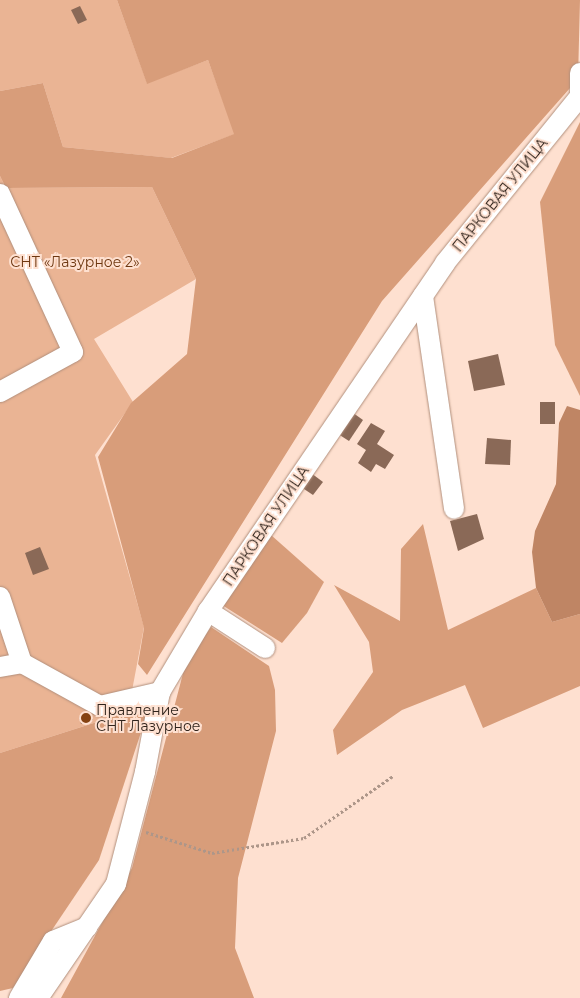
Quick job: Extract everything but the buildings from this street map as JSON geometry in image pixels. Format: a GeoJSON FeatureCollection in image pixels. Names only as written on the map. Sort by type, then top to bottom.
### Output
{"type":"FeatureCollection","features":[{"type":"Feature","properties":{"kind":"street"},"geometry":{"type":"LineString","coordinates":[[580,73],[580,96]]}},
{"type":"Feature","properties":{"kind":"street","name":"ПАРКОВАЯ УЛИЦА"},"geometry":{"type":"LineString","coordinates":[[38,998],[116,884],[131,827],[160,692],[208,611],[445,263],[580,96]]}},
{"type":"Feature","properties":{"kind":"street"},"geometry":{"type":"LineString","coordinates":[[0,194],[73,352],[0,392]]}},
{"type":"Feature","properties":{"kind":"street"},"geometry":{"type":"LineString","coordinates":[[423,296],[454,508]]}},
{"type":"Feature","properties":{"kind":"street"},"geometry":{"type":"LineString","coordinates":[[0,597],[22,663]]}},
{"type":"Feature","properties":{"kind":"street"},"geometry":{"type":"LineString","coordinates":[[208,611],[266,648]]}},
{"type":"Feature","properties":{"kind":"street"},"geometry":{"type":"LineString","coordinates":[[0,667],[22,663],[100,706],[160,692]]}},
{"type":"Feature","properties":{"kind":"street"},"geometry":{"type":"LineString","coordinates":[[19,998],[53,941],[87,927]]}},
{"type":"Feature","properties":{"kind":"path"},"geometry":{"type":"LineString","coordinates":[[131,827],[212,853],[304,838],[393,776]]}},
{"type":"Feature","properties":{"kind":"green space"},"geometry":{"type":"Polygon","coordinates":[[[0,0],[117,0],[147,83],[208,60],[235,134],[171,158],[63,147],[43,83],[0,91],[0,0]]]}},
{"type":"Feature","properties":{"kind":"green space","name":"СНТ «Лазурное 2»"},"geometry":{"type":"Polygon","coordinates":[[[0,176],[6,188],[152,187],[196,279],[94,339],[133,402],[95,455],[144,627],[128,712],[0,753],[0,176]]]}},
{"type":"Feature","properties":{"kind":"shaded area"},"geometry":{"type":"Polygon","coordinates":[[[117,0],[580,0],[578,79],[382,301],[147,675],[138,664],[144,628],[98,457],[131,403],[187,354],[196,279],[152,187],[6,188],[0,176],[0,91],[43,83],[63,147],[172,158],[234,134],[208,60],[147,84],[117,0]]]}},
{"type":"Feature","properties":{"kind":"shaded area"},"geometry":{"type":"Polygon","coordinates":[[[580,122],[580,396],[555,345],[540,202],[580,122]]]}},
{"type":"Feature","properties":{"kind":"shaded area"},"geometry":{"type":"Polygon","coordinates":[[[567,406],[580,410],[580,614],[552,622],[536,588],[532,552],[535,531],[556,484],[559,423],[567,406]]]}},
{"type":"Feature","properties":{"kind":"shaded area"},"geometry":{"type":"Polygon","coordinates":[[[423,524],[448,630],[536,588],[552,622],[580,614],[580,686],[483,728],[465,685],[402,710],[337,755],[333,730],[373,672],[369,642],[334,585],[400,621],[401,549],[423,524]]]}},
{"type":"Feature","properties":{"kind":"shaded area"},"geometry":{"type":"Polygon","coordinates":[[[271,535],[324,582],[307,613],[282,643],[222,605],[271,535]]]}},
{"type":"Feature","properties":{"kind":"shaded area"},"geometry":{"type":"Polygon","coordinates":[[[211,627],[269,666],[275,690],[276,731],[238,878],[235,948],[254,998],[61,998],[132,868],[186,662],[211,627]]]}},
{"type":"Feature","properties":{"kind":"shaded area"},"geometry":{"type":"Polygon","coordinates":[[[150,705],[99,860],[13,988],[0,991],[0,753],[150,705]]]}},
{"type":"Feature","properties":{"kind":"place","name":"Правление СНТ Лазурное"},"geometry":{"type":"Point","coordinates":[86,718]}}]}
